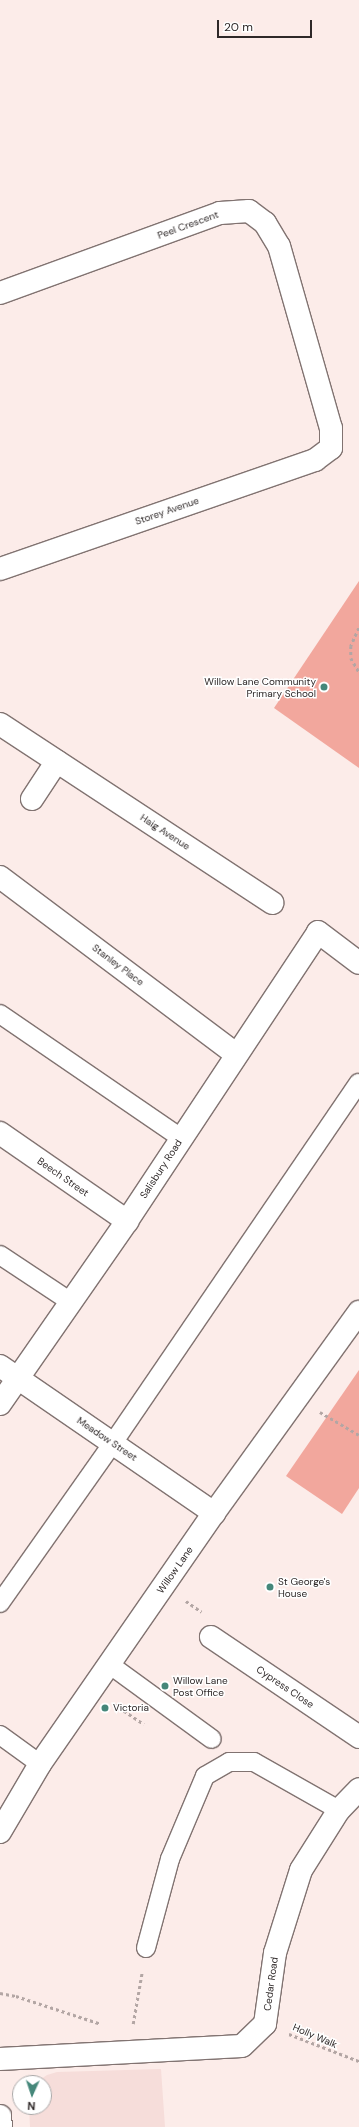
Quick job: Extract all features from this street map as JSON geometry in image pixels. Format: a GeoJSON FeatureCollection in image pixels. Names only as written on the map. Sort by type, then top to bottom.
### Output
{"type":"FeatureCollection","features":[{"type":"Feature","properties":{"kind":"street","name":"Peel Crescent"},"geometry":{"type":"LineString","coordinates":[[0,293],[220,213],[249,211],[265,223],[279,246],[331,428],[331,448]]}},
{"type":"Feature","properties":{"kind":"street","name":"Storey Avenue"},"geometry":{"type":"LineString","coordinates":[[0,569],[315,460],[331,448]]}},
{"type":"Feature","properties":{"kind":"street","name":"Haig Avenue"},"geometry":{"type":"LineString","coordinates":[[0,724],[272,903]]}},
{"type":"Feature","properties":{"kind":"street"},"geometry":{"type":"LineString","coordinates":[[32,799],[57,761]]}},
{"type":"Feature","properties":{"kind":"street","name":"Stanley Place"},"geometry":{"type":"LineString","coordinates":[[0,877],[236,1054]]}},
{"type":"Feature","properties":{"kind":"street","name":"Salisbury Road"},"geometry":{"type":"LineString","coordinates":[[0,1404],[127,1221],[318,932],[359,963]]}},
{"type":"Feature","properties":{"kind":"street","name":"Beech Street"},"geometry":{"type":"LineString","coordinates":[[0,1133],[127,1221]]}},
{"type":"Feature","properties":{"kind":"street","name":"Willow Lane"},"geometry":{"type":"LineString","coordinates":[[0,1832],[40,1764],[109,1664],[214,1513],[359,1312]]}},
{"type":"Feature","properties":{"kind":"street","name":"Meadow Street"},"geometry":{"type":"LineString","coordinates":[[0,1366],[214,1513]]}},
{"type":"Feature","properties":{"kind":"street","name":"Cypress Close"},"geometry":{"type":"LineString","coordinates":[[211,1637],[359,1737]]}},
{"type":"Feature","properties":{"kind":"street","name":"Cedar Road"},"geometry":{"type":"LineString","coordinates":[[0,2059],[242,2046],[265,2024],[275,1953],[301,1870],[339,1810],[359,1789]]}},
{"type":"Feature","properties":{"kind":"street"},"geometry":{"type":"LineString","coordinates":[[0,2116],[1,2127]]}},
{"type":"Feature","properties":{"kind":"lane"},"geometry":{"type":"LineString","coordinates":[[0,1014],[181,1138]]}},
{"type":"Feature","properties":{"kind":"lane"},"geometry":{"type":"LineString","coordinates":[[0,1603],[113,1443],[359,1083]]}},
{"type":"Feature","properties":{"kind":"lane"},"geometry":{"type":"LineString","coordinates":[[0,1255],[71,1302]]}},
{"type":"Feature","properties":{"kind":"lane"},"geometry":{"type":"LineString","coordinates":[[109,1664],[212,1739]]}},
{"type":"Feature","properties":{"kind":"lane"},"geometry":{"type":"LineString","coordinates":[[0,1735],[40,1764]]}},
{"type":"Feature","properties":{"kind":"lane"},"geometry":{"type":"LineString","coordinates":[[146,1948],[170,1859],[205,1776],[229,1762],[254,1762],[339,1810]]}},
{"type":"Feature","properties":{"kind":"path"},"geometry":{"type":"LineString","coordinates":[[359,628],[351,646],[351,658],[359,672]]}},
{"type":"Feature","properties":{"kind":"path"},"geometry":{"type":"LineString","coordinates":[[297,1398],[359,1435]]}},
{"type":"Feature","properties":{"kind":"path"},"geometry":{"type":"LineString","coordinates":[[165,1585],[219,1624],[211,1637]]}},
{"type":"Feature","properties":{"kind":"path"},"geometry":{"type":"LineString","coordinates":[[128,2053],[146,1948]]}},
{"type":"Feature","properties":{"kind":"path"},"geometry":{"type":"LineString","coordinates":[[0,1993],[16,1996],[109,2027]]}},
{"type":"Feature","properties":{"kind":"path","name":"Holly Walk"},"geometry":{"type":"LineString","coordinates":[[265,2024],[359,2062]]}},
{"type":"Feature","properties":{"kind":"shaded area","name":"Willow Lane Community Primary School"},"geometry":{"type":"Polygon","coordinates":[[[359,581],[359,768],[274,708],[359,581]]]}},
{"type":"Feature","properties":{"kind":"shaded area"},"geometry":{"type":"Polygon","coordinates":[[[359,1370],[359,1488],[342,1514],[286,1476],[359,1370]]]}},
{"type":"Feature","properties":{"kind":"shaded area"},"geometry":{"type":"Polygon","coordinates":[[[161,2069],[165,2127],[30,2127],[29,2115],[52,2115],[52,2075],[47,2075],[57,2072],[161,2069]]]}},
{"type":"Feature","properties":{"kind":"place","name":"Willow Lane Community Primary School"},"geometry":{"type":"Point","coordinates":[324,687]}},
{"type":"Feature","properties":{"kind":"place","name":"St George's House"},"geometry":{"type":"Point","coordinates":[270,1587]}},
{"type":"Feature","properties":{"kind":"place","name":"Willow Lane Post Office"},"geometry":{"type":"Point","coordinates":[165,1686]}},
{"type":"Feature","properties":{"kind":"place","name":"Victoria"},"geometry":{"type":"Point","coordinates":[105,1708]}}]}
